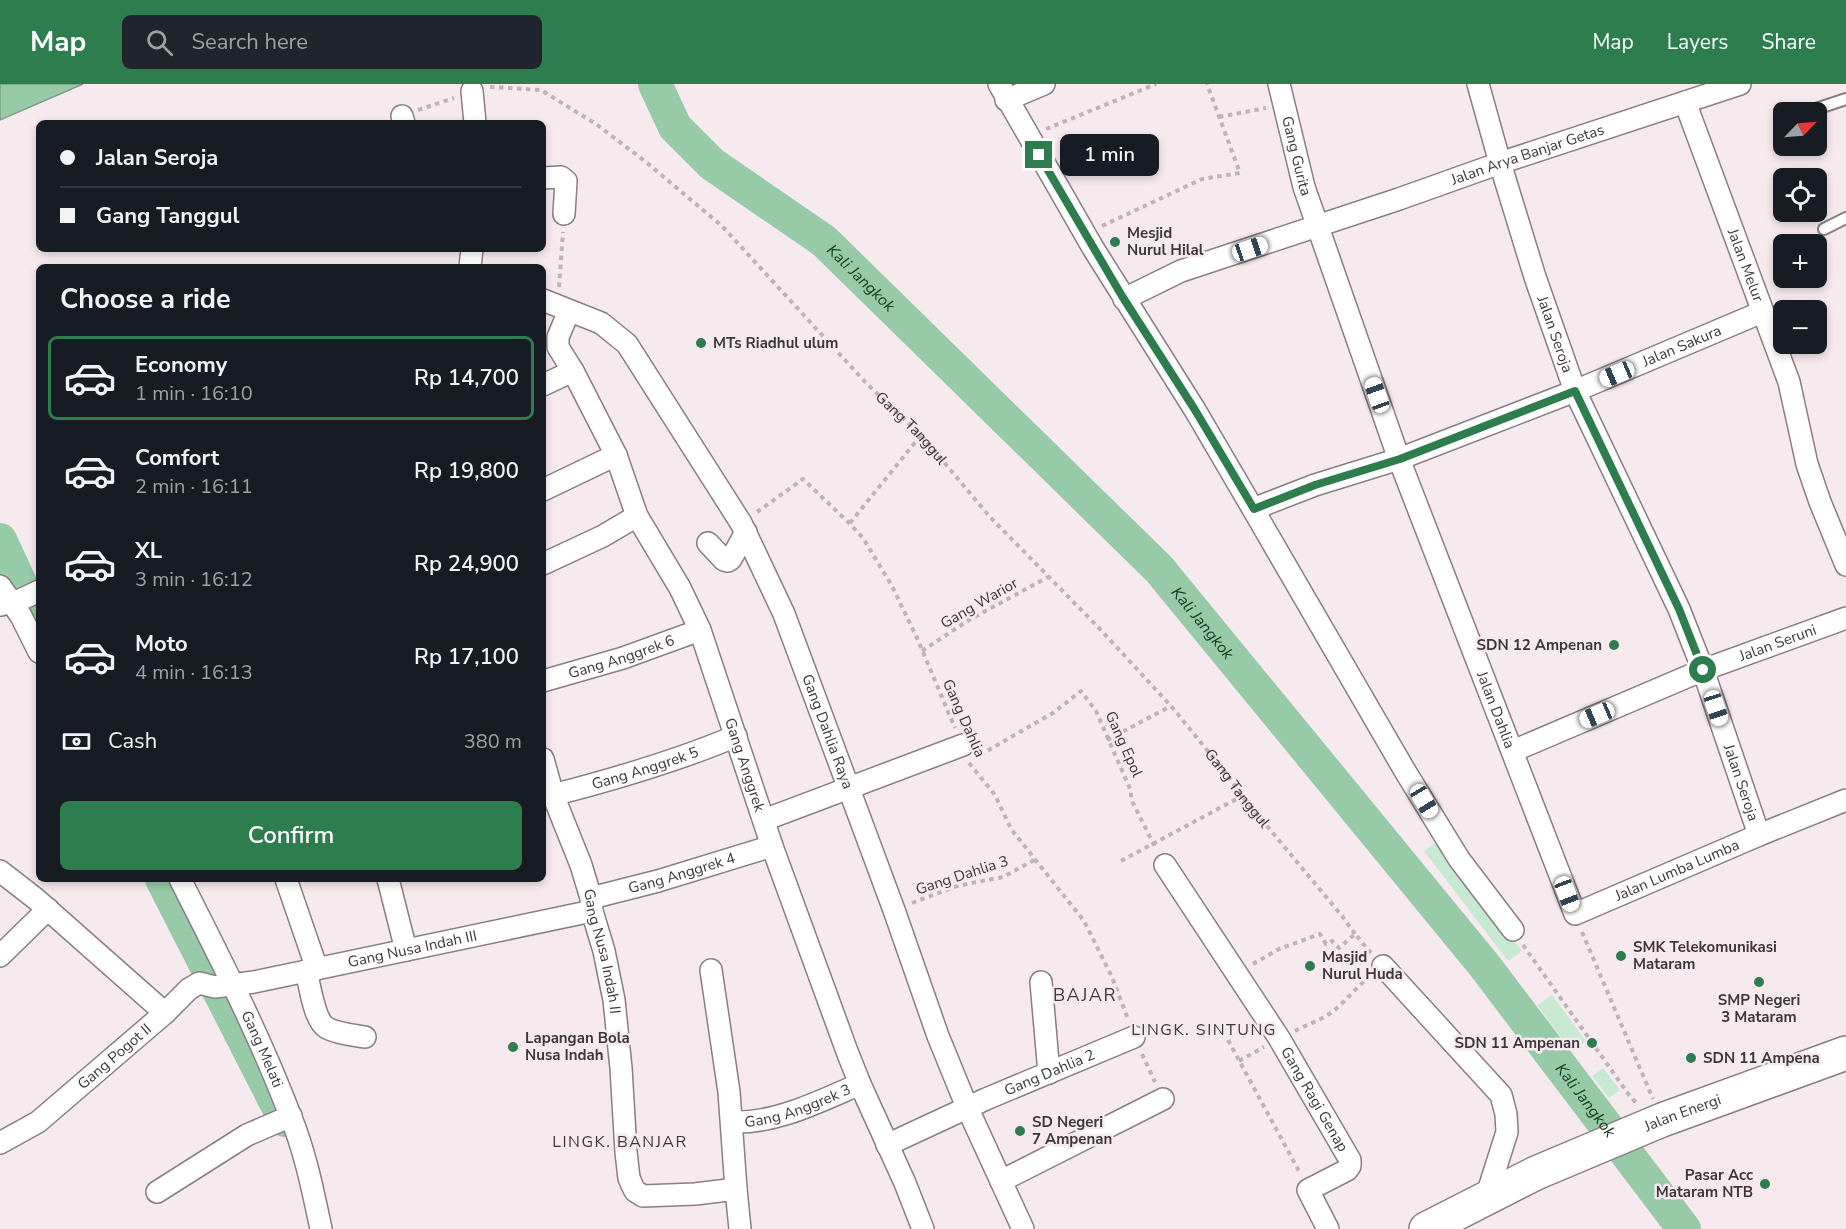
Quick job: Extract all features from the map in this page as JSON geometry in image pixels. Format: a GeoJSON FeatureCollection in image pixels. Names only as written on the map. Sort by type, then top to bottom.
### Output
{"type":"FeatureCollection","features":[{"type":"Feature","properties":{"kind":"highway","name":"Jalan Energi"},"geometry":{"type":"LineString","coordinates":[[1426,1229],[1536,1173],[1655,1118],[1846,1053]]}},
{"type":"Feature","properties":{"kind":"street"},"geometry":{"type":"LineString","coordinates":[[1044,84],[1003,92],[1124,299],[1195,410],[1254,509],[1427,807],[1460,859],[1513,930]]}},
{"type":"Feature","properties":{"kind":"street","name":"Gang Gurita"},"geometry":{"type":"LineString","coordinates":[[1279,84],[1304,187],[1317,225]]}},
{"type":"Feature","properties":{"kind":"street","name":"Jalan Seroja"},"geometry":{"type":"LineString","coordinates":[[1478,84],[1535,277],[1575,391],[1679,609],[1703,670],[1759,835]]}},
{"type":"Feature","properties":{"kind":"street","name":"Jalan Arya Banjar Getas"},"geometry":{"type":"LineString","coordinates":[[1124,299],[1181,271],[1740,84]]}},
{"type":"Feature","properties":{"kind":"street"},"geometry":{"type":"LineString","coordinates":[[472,91],[475,120]]}},
{"type":"Feature","properties":{"kind":"street","name":"Jalan Melur"},"geometry":{"type":"LineString","coordinates":[[1684,102],[1789,382],[1808,464],[1820,502],[1846,565]]}},
{"type":"Feature","properties":{"kind":"street"},"geometry":{"type":"LineString","coordinates":[[546,178],[561,177],[566,181],[564,214]]}},
{"type":"Feature","properties":{"kind":"street","name":"Jalan Dahlia"},"geometry":{"type":"LineString","coordinates":[[1317,225],[1400,459],[1575,914]]}},
{"type":"Feature","properties":{"kind":"street","name":"Gang Anggrek"},"geometry":{"type":"LineString","coordinates":[[557,306],[558,347],[573,371],[616,455],[637,516],[674,578],[700,630],[772,846],[860,1084],[904,1183],[920,1228]]}},
{"type":"Feature","properties":{"kind":"street","name":"Gang Dahlia Raya"},"geometry":{"type":"LineString","coordinates":[[557,306],[601,323],[627,344],[744,527],[784,614],[894,910],[938,1036],[967,1107],[1023,1229]]}},
{"type":"Feature","properties":{"kind":"street","name":"Jalan Sakura"},"geometry":{"type":"LineString","coordinates":[[1254,509],[1315,485],[1400,459],[1575,391],[1762,312]]}},
{"type":"Feature","properties":{"kind":"street"},"geometry":{"type":"LineString","coordinates":[[546,384],[573,371]]}},
{"type":"Feature","properties":{"kind":"street"},"geometry":{"type":"LineString","coordinates":[[546,489],[616,455]]}},
{"type":"Feature","properties":{"kind":"street"},"geometry":{"type":"LineString","coordinates":[[546,563],[603,536],[637,516]]}},
{"type":"Feature","properties":{"kind":"street"},"geometry":{"type":"LineString","coordinates":[[708,543],[724,560],[728,561],[731,559],[744,527]]}},
{"type":"Feature","properties":{"kind":"street"},"geometry":{"type":"LineString","coordinates":[[18,596],[21,616],[36,646]]}},
{"type":"Feature","properties":{"kind":"street","name":"Jalan Seruni"},"geometry":{"type":"LineString","coordinates":[[1513,751],[1703,670],[1846,618]]}},
{"type":"Feature","properties":{"kind":"street","name":"Gang Anggrek 6"},"geometry":{"type":"LineString","coordinates":[[546,680],[623,658],[700,630]]}},
{"type":"Feature","properties":{"kind":"street","name":"Gang Anggrek 5"},"geometry":{"type":"LineString","coordinates":[[553,795],[661,763],[736,736]]}},
{"type":"Feature","properties":{"kind":"street"},"geometry":{"type":"LineString","coordinates":[[764,820],[849,788],[965,753]]}},
{"type":"Feature","properties":{"kind":"street","name":"Gang Nusa Indah II"},"geometry":{"type":"LineString","coordinates":[[546,770],[553,795],[581,865],[604,951],[614,1000],[626,1152],[632,1185],[635,1191],[643,1196],[695,1194],[736,1189]]}},
{"type":"Feature","properties":{"kind":"street","name":"Jalan Lumba Lumba"},"geometry":{"type":"LineString","coordinates":[[1575,914],[1846,800]]}},
{"type":"Feature","properties":{"kind":"street","name":"Gang Anggrek 4"},"geometry":{"type":"LineString","coordinates":[[591,904],[658,880],[772,846]]}},
{"type":"Feature","properties":{"kind":"street","name":"Gang Ragi Genap"},"geometry":{"type":"LineString","coordinates":[[1165,865],[1279,1038],[1350,1160],[1347,1170],[1308,1190]]}},
{"type":"Feature","properties":{"kind":"street"},"geometry":{"type":"LineString","coordinates":[[0,872],[48,909],[165,1014]]}},
{"type":"Feature","properties":{"kind":"street","name":"Gang Melati"},"geometry":{"type":"LineString","coordinates":[[181,882],[282,1120],[309,1176],[321,1229]]}},
{"type":"Feature","properties":{"kind":"street"},"geometry":{"type":"LineString","coordinates":[[287,882],[312,970],[317,1016],[322,1025],[329,1029],[365,1037]]}},
{"type":"Feature","properties":{"kind":"street"},"geometry":{"type":"LineString","coordinates":[[389,882],[406,950]]}},
{"type":"Feature","properties":{"kind":"street","name":"Gang Nusa Indah III"},"geometry":{"type":"LineString","coordinates":[[226,986],[406,950],[591,904]]}},
{"type":"Feature","properties":{"kind":"street"},"geometry":{"type":"LineString","coordinates":[[0,956],[48,909]]}},
{"type":"Feature","properties":{"kind":"street"},"geometry":{"type":"LineString","coordinates":[[1383,966],[1501,1095],[1506,1114],[1507,1132],[1486,1198]]}},
{"type":"Feature","properties":{"kind":"street"},"geometry":{"type":"LineString","coordinates":[[711,970],[732,1122],[740,1229]]}},
{"type":"Feature","properties":{"kind":"street"},"geometry":{"type":"LineString","coordinates":[[1041,982],[1049,1074]]}},
{"type":"Feature","properties":{"kind":"street","name":"Gang Pogot II"},"geometry":{"type":"LineString","coordinates":[[0,1143],[38,1122],[165,1014],[194,985],[199,983],[226,986]]}},
{"type":"Feature","properties":{"kind":"street","name":"Gang Dahlia 2"},"geometry":{"type":"LineString","coordinates":[[887,1145],[967,1107],[1134,1037]]}},
{"type":"Feature","properties":{"kind":"street","name":"Gang Anggrek 3"},"geometry":{"type":"LineString","coordinates":[[732,1122],[762,1120],[782,1115],[860,1084]]}},
{"type":"Feature","properties":{"kind":"street"},"geometry":{"type":"LineString","coordinates":[[1001,1181],[1163,1099]]}},
{"type":"Feature","properties":{"kind":"street"},"geometry":{"type":"LineString","coordinates":[[157,1192],[247,1135],[282,1120]]}},
{"type":"Feature","properties":{"kind":"street"},"geometry":{"type":"LineString","coordinates":[[1308,1190],[1328,1229]]}},
{"type":"Feature","properties":{"kind":"lane"},"geometry":{"type":"LineString","coordinates":[[1827,105],[1846,99]]}},
{"type":"Feature","properties":{"kind":"lane"},"geometry":{"type":"LineString","coordinates":[[1824,229],[1846,218]]}},
{"type":"Feature","properties":{"kind":"path"},"geometry":{"type":"LineString","coordinates":[[1028,137],[1156,84]]}},
{"type":"Feature","properties":{"kind":"path"},"geometry":{"type":"LineString","coordinates":[[1085,234],[1202,180],[1240,172],[1207,84]]}},
{"type":"Feature","properties":{"kind":"path","name":"Gang Tanggul"},"geometry":{"type":"LineString","coordinates":[[403,119],[472,91],[491,86],[542,90],[596,124],[646,162],[722,226],[867,384],[921,435],[990,517],[1099,628],[1171,706],[1242,796],[1383,966]]}},
{"type":"Feature","properties":{"kind":"path"},"geometry":{"type":"LineString","coordinates":[[1219,117],[1284,105]]}},
{"type":"Feature","properties":{"kind":"path"},"geometry":{"type":"LineString","coordinates":[[557,306],[564,214]]}},
{"type":"Feature","properties":{"kind":"path"},"geometry":{"type":"LineString","coordinates":[[850,523],[921,435]]}},
{"type":"Feature","properties":{"kind":"path","name":"Gang Dahlia"},"geometry":{"type":"LineString","coordinates":[[744,527],[803,479],[863,538],[892,586],[965,753],[995,795],[1011,829],[1084,921],[1112,976],[1134,1037],[1163,1099]]}},
{"type":"Feature","properties":{"kind":"path","name":"Gang Warior"},"geometry":{"type":"LineString","coordinates":[[922,651],[969,620],[1048,577]]}},
{"type":"Feature","properties":{"kind":"path","name":"Gang Epol"},"geometry":{"type":"LineString","coordinates":[[965,753],[1053,713],[1081,691],[1096,711],[1131,791],[1131,799],[1165,865]]}},
{"type":"Feature","properties":{"kind":"path"},"geometry":{"type":"LineString","coordinates":[[1107,740],[1171,706]]}},
{"type":"Feature","properties":{"kind":"path"},"geometry":{"type":"LineString","coordinates":[[1121,861],[1242,796]]}},
{"type":"Feature","properties":{"kind":"path","name":"Gang Dahlia 3"},"geometry":{"type":"LineString","coordinates":[[894,910],[957,886],[1003,877],[1036,859]]}},
{"type":"Feature","properties":{"kind":"path"},"geometry":{"type":"LineString","coordinates":[[1575,914],[1655,1118]]}},
{"type":"Feature","properties":{"kind":"path"},"geometry":{"type":"LineString","coordinates":[[1513,930],[1629,1095],[1655,1118]]}},
{"type":"Feature","properties":{"kind":"path"},"geometry":{"type":"LineString","coordinates":[[1236,973],[1279,949],[1320,934],[1326,944],[1332,941],[1340,948],[1355,934]]}},
{"type":"Feature","properties":{"kind":"path"},"geometry":{"type":"LineString","coordinates":[[1239,1061],[1279,1038],[1328,1015],[1383,966]]}},
{"type":"Feature","properties":{"kind":"path"},"geometry":{"type":"LineString","coordinates":[[1227,1040],[1279,1131],[1308,1190]]}},
{"type":"Feature","properties":{"kind":"shaded area"},"geometry":{"type":"Polygon","coordinates":[[[0,84],[83,84],[0,120],[0,84]]]}},
{"type":"Feature","properties":{"kind":"shaded area"},"geometry":{"type":"Polygon","coordinates":[[[1438,841],[1522,951],[1508,961],[1424,851],[1438,841]]]}},
{"type":"Feature","properties":{"kind":"shaded area"},"geometry":{"type":"Polygon","coordinates":[[[1552,995],[1586,1041],[1572,1052],[1537,1005],[1552,995]]]}},
{"type":"Feature","properties":{"kind":"shaded area"},"geometry":{"type":"Polygon","coordinates":[[[1603,1068],[1620,1090],[1609,1098],[1592,1076],[1603,1068]]]}},
{"type":"Feature","properties":{"kind":"waterway","name":"Kali Jangkok"},"geometry":{"type":"LineString","coordinates":[[655,84],[675,127],[712,164],[824,241],[1159,569],[1484,965],[1684,1229]]}},
{"type":"Feature","properties":{"kind":"waterway"},"geometry":{"type":"LineString","coordinates":[[0,540],[36,618]]}},
{"type":"Feature","properties":{"kind":"waterway"},"geometry":{"type":"LineString","coordinates":[[164,882],[285,1120]]}},
{"type":"Feature","properties":{"kind":"place","name":"Mesjid Nurul Hilal"},"geometry":{"type":"Point","coordinates":[1115,242]}},
{"type":"Feature","properties":{"kind":"place","name":"MTs Riadhul ulum"},"geometry":{"type":"Point","coordinates":[701,343]}},
{"type":"Feature","properties":{"kind":"place","name":"SDN 12 Ampenan"},"geometry":{"type":"Point","coordinates":[1614,645]}},
{"type":"Feature","properties":{"kind":"place","name":"SMK Telekomunikasi Mataram"},"geometry":{"type":"Point","coordinates":[1621,956]}},
{"type":"Feature","properties":{"kind":"place","name":"Masjid Nurul Huda"},"geometry":{"type":"Point","coordinates":[1310,966]}},
{"type":"Feature","properties":{"kind":"place","name":"SMP Negeri 3 Mataram"},"geometry":{"type":"Point","coordinates":[1759,982]}},
{"type":"Feature","properties":{"kind":"place","name":"SDN 11 Ampenan"},"geometry":{"type":"Point","coordinates":[1592,1043]}},
{"type":"Feature","properties":{"kind":"place","name":"Lapangan Bola Nusa Indah"},"geometry":{"type":"Point","coordinates":[513,1047]}},
{"type":"Feature","properties":{"kind":"place","name":"SDN 11 Ampena"},"geometry":{"type":"Point","coordinates":[1691,1058]}},
{"type":"Feature","properties":{"kind":"place","name":"SD Negeri 7 Ampenan"},"geometry":{"type":"Point","coordinates":[1020,1131]}},
{"type":"Feature","properties":{"kind":"place","name":"Pasar Acc Mataram NTB"},"geometry":{"type":"Point","coordinates":[1765,1184]}},
{"type":"Feature","properties":{"kind":"district","name":"BAJAR"},"geometry":{"type":"Point","coordinates":[1085,995]}},
{"type":"Feature","properties":{"kind":"district","name":"LINGK. SINTUNG"},"geometry":{"type":"Point","coordinates":[1204,1029]}},
{"type":"Feature","properties":{"kind":"district","name":"LINGK. BANJAR"},"geometry":{"type":"Point","coordinates":[620,1141]}},
{"type":"Feature","properties":{"kind":"route"},"geometry":{"type":"LineString","coordinates":[[1039,155],[1122,296],[1195,410],[1254,509],[1315,485],[1400,459],[1575,391],[1679,609],[1703,670]]}}]}
